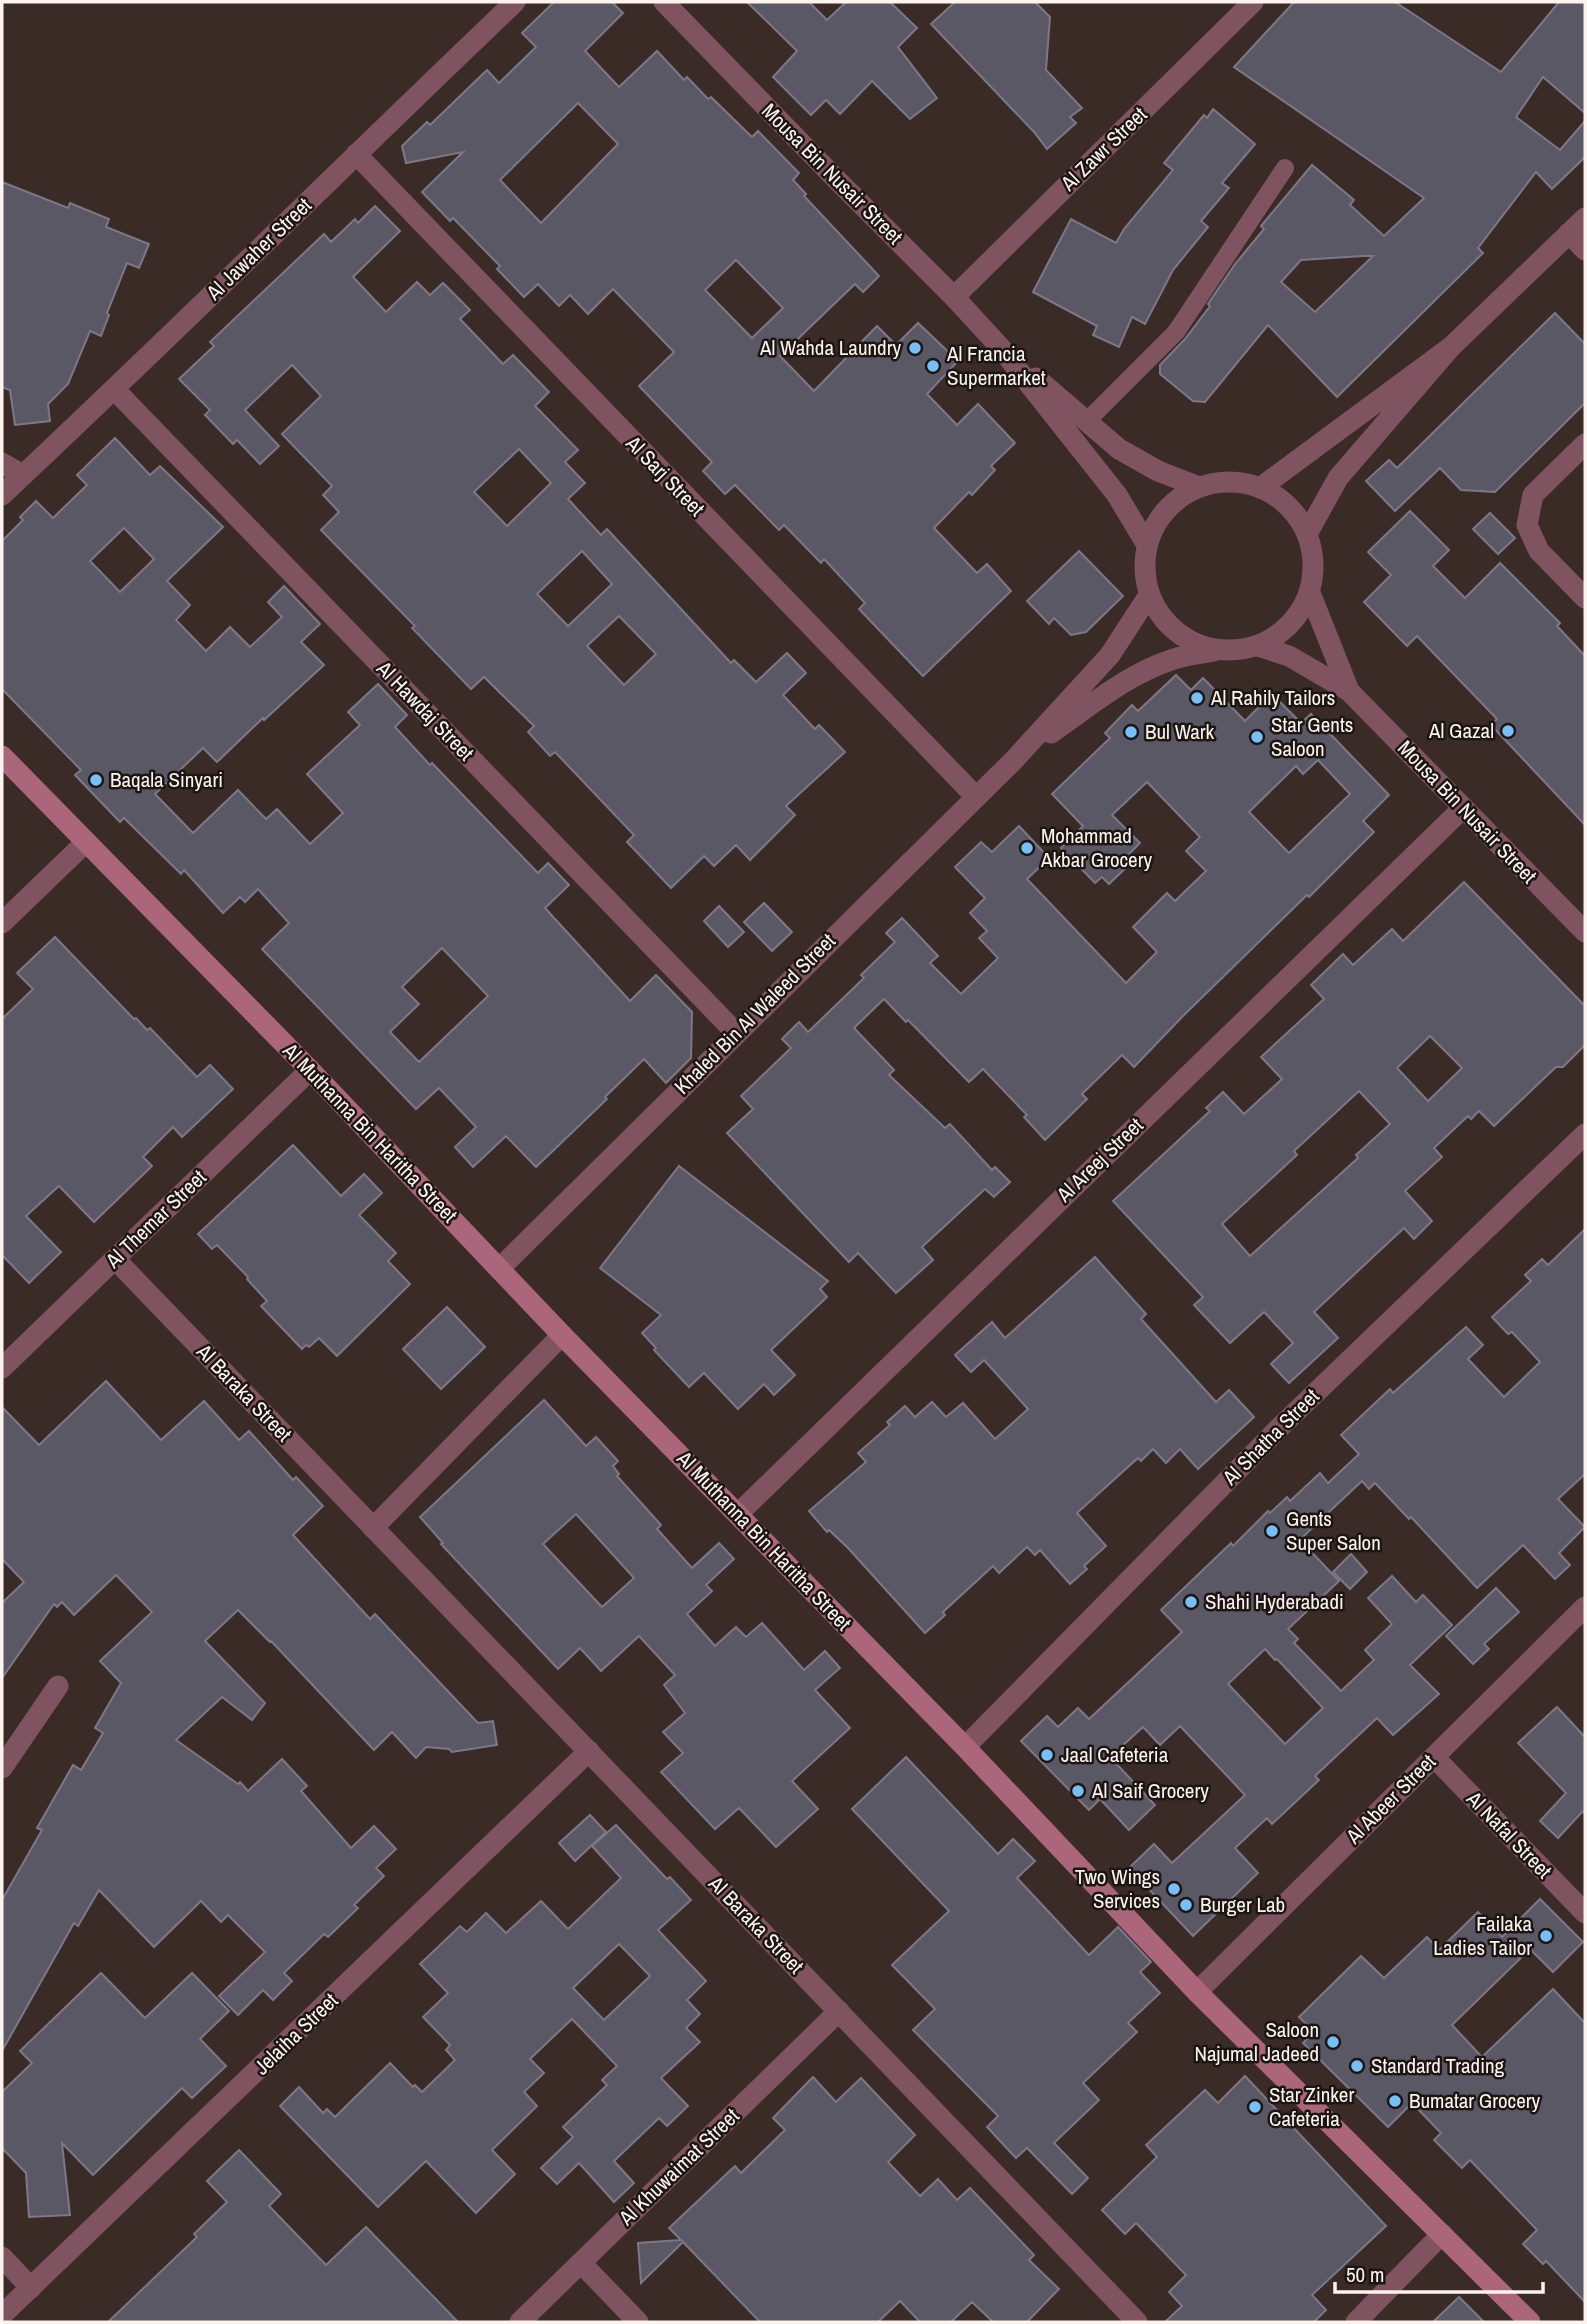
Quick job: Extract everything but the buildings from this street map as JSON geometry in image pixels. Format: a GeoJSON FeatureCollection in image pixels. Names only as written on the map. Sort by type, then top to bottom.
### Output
{"type":"FeatureCollection","features":[{"type":"Feature","properties":{"kind":"street","name":"Al Jawaher Street"},"geometry":{"type":"LineString","coordinates":[[2,495],[115,390],[515,2]]}},
{"type":"Feature","properties":{"kind":"street","name":"Al Zawr Street"},"geometry":{"type":"LineString","coordinates":[[954,297],[1253,2]]}},
{"type":"Feature","properties":{"kind":"street","name":"Mousa Bin Nusair Street"},"geometry":{"type":"LineString","coordinates":[[668,3],[1000,347],[1117,495],[1147,545]]}},
{"type":"Feature","properties":{"kind":"street","name":"Al Sarj Street"},"geometry":{"type":"LineString","coordinates":[[356,154],[976,797]]}},
{"type":"Feature","properties":{"kind":"street"},"geometry":{"type":"LineString","coordinates":[[1307,534],[1338,478],[1451,347],[1585,218]]}},
{"type":"Feature","properties":{"kind":"street"},"geometry":{"type":"LineString","coordinates":[[1569,233],[1585,250]]}},
{"type":"Feature","properties":{"kind":"street","name":"Mousa Bin Nusair Street"},"geometry":{"type":"LineString","coordinates":[[1000,347],[1119,449],[1139,462],[1199,487]]}},
{"type":"Feature","properties":{"kind":"street"},"geometry":{"type":"LineString","coordinates":[[1261,488],[1451,347]]}},
{"type":"Feature","properties":{"kind":"street","name":"Al Hawdaj Street"},"geometry":{"type":"LineString","coordinates":[[115,390],[736,1033]]}},
{"type":"Feature","properties":{"kind":"street"},"geometry":{"type":"LineString","coordinates":[[1585,443],[1533,495],[1527,525],[1539,551],[1585,598]]}},
{"type":"Feature","properties":{"kind":"street"},"geometry":{"type":"LineString","coordinates":[[2,463],[23,475]]}},
{"type":"Feature","properties":{"kind":"street"},"geometry":{"type":"LineString","coordinates":[[1219,482],[1240,482],[1261,488],[1280,499],[1296,514],[1307,534],[1313,553],[1314,573],[1310,593],[1299,615],[1281,634],[1258,646],[1237,651],[1216,650],[1195,643],[1175,631],[1160,615],[1149,594],[1145,570],[1147,545],[1158,520],[1176,500],[1199,487],[1219,482]]}},
{"type":"Feature","properties":{"kind":"street","name":"Mousa Bin Nusair Street"},"geometry":{"type":"LineString","coordinates":[[1310,593],[1349,691]]}},
{"type":"Feature","properties":{"kind":"street","name":"Khaled Bin Al Waleed Street"},"geometry":{"type":"LineString","coordinates":[[499,1269],[1013,761],[1110,656],[1149,594]]}},
{"type":"Feature","properties":{"kind":"street","name":"Mousa Bin Nusair Street"},"geometry":{"type":"LineString","coordinates":[[1258,646],[1289,656],[1349,691],[1585,932]]}},
{"type":"Feature","properties":{"kind":"street","name":"Khaled Bin Al Waleed Street"},"geometry":{"type":"LineString","coordinates":[[1013,761],[1128,679],[1175,658],[1216,650]]}},
{"type":"Feature","properties":{"kind":"street","name":"Al Muthanna Bin Haritha Street"},"geometry":{"type":"LineString","coordinates":[[2,756],[965,1747],[1197,1992],[1530,2322]]}},
{"type":"Feature","properties":{"kind":"street","name":"Al Areej Street"},"geometry":{"type":"LineString","coordinates":[[738,1514],[1463,808]]}},
{"type":"Feature","properties":{"kind":"street"},"geometry":{"type":"LineString","coordinates":[[2,923],[86,842]]}},
{"type":"Feature","properties":{"kind":"street","name":"Al Themar Street"},"geometry":{"type":"LineString","coordinates":[[2,1368],[310,1070]]}},
{"type":"Feature","properties":{"kind":"street","name":"Al Shatha Street"},"geometry":{"type":"LineString","coordinates":[[965,1747],[1280,1427],[1585,1135]]}},
{"type":"Feature","properties":{"kind":"street","name":"Al Baraka Street"},"geometry":{"type":"LineString","coordinates":[[115,1259],[1137,2322]]}},
{"type":"Feature","properties":{"kind":"street"},"geometry":{"type":"LineString","coordinates":[[373,1528],[562,1335]]}},
{"type":"Feature","properties":{"kind":"street","name":"Al Abeer Street"},"geometry":{"type":"LineString","coordinates":[[1197,1992],[1585,1607]]}},
{"type":"Feature","properties":{"kind":"street"},"geometry":{"type":"LineString","coordinates":[[2,1768],[58,1686]]}},
{"type":"Feature","properties":{"kind":"street","name":"Jelaiha Street"},"geometry":{"type":"LineString","coordinates":[[2,2315],[589,1751]]}},
{"type":"Feature","properties":{"kind":"street","name":"Al Nafal Street"},"geometry":{"type":"LineString","coordinates":[[1434,1758],[1585,1913]]}},
{"type":"Feature","properties":{"kind":"street","name":"Al Khuwaimat Street"},"geometry":{"type":"LineString","coordinates":[[520,2322],[839,2011]]}},
{"type":"Feature","properties":{"kind":"street"},"geometry":{"type":"LineString","coordinates":[[1356,2322],[1442,2234]]}},
{"type":"Feature","properties":{"kind":"street"},"geometry":{"type":"LineString","coordinates":[[2,2257],[31,2288]]}},
{"type":"Feature","properties":{"kind":"street"},"geometry":{"type":"LineString","coordinates":[[581,2263],[638,2322]]}},
{"type":"Feature","properties":{"kind":"lane"},"geometry":{"type":"LineString","coordinates":[[1087,421],[1176,332],[1285,168]]}},
{"type":"Feature","properties":{"kind":"place","name":"Al Wahda Laundry"},"geometry":{"type":"Point","coordinates":[915,348]}},
{"type":"Feature","properties":{"kind":"place","name":"Al Francia Supermarket"},"geometry":{"type":"Point","coordinates":[933,366]}},
{"type":"Feature","properties":{"kind":"place","name":"Al Rahily Tailors"},"geometry":{"type":"Point","coordinates":[1197,698]}},
{"type":"Feature","properties":{"kind":"place","name":"Al Gazal"},"geometry":{"type":"Point","coordinates":[1508,731]}},
{"type":"Feature","properties":{"kind":"place","name":"Bul Wark"},"geometry":{"type":"Point","coordinates":[1131,732]}},
{"type":"Feature","properties":{"kind":"place","name":"Star Gents Saloon"},"geometry":{"type":"Point","coordinates":[1257,737]}},
{"type":"Feature","properties":{"kind":"place","name":"Baqala Sinyari"},"geometry":{"type":"Point","coordinates":[96,780]}},
{"type":"Feature","properties":{"kind":"place","name":"Mohammad Akbar Grocery"},"geometry":{"type":"Point","coordinates":[1027,848]}},
{"type":"Feature","properties":{"kind":"place","name":"Gents Super Salon"},"geometry":{"type":"Point","coordinates":[1272,1531]}},
{"type":"Feature","properties":{"kind":"place","name":"Shahi Hyderabadi"},"geometry":{"type":"Point","coordinates":[1191,1602]}},
{"type":"Feature","properties":{"kind":"place","name":"Jaal Cafeteria"},"geometry":{"type":"Point","coordinates":[1047,1755]}},
{"type":"Feature","properties":{"kind":"place","name":"Al Saif Grocery"},"geometry":{"type":"Point","coordinates":[1078,1791]}},
{"type":"Feature","properties":{"kind":"place","name":"Two Wings Services"},"geometry":{"type":"Point","coordinates":[1174,1889]}},
{"type":"Feature","properties":{"kind":"place","name":"Burger Lab"},"geometry":{"type":"Point","coordinates":[1186,1905]}},
{"type":"Feature","properties":{"kind":"place","name":"Failaka Ladies Tailor"},"geometry":{"type":"Point","coordinates":[1546,1936]}},
{"type":"Feature","properties":{"kind":"place","name":"Saloon Najumal Jadeed"},"geometry":{"type":"Point","coordinates":[1333,2042]}},
{"type":"Feature","properties":{"kind":"place","name":"Standard Trading"},"geometry":{"type":"Point","coordinates":[1357,2066]}},
{"type":"Feature","properties":{"kind":"place","name":"Bumatar Grocery"},"geometry":{"type":"Point","coordinates":[1395,2101]}},
{"type":"Feature","properties":{"kind":"place","name":"Star Zinker Cafeteria"},"geometry":{"type":"Point","coordinates":[1255,2107]}}]}
